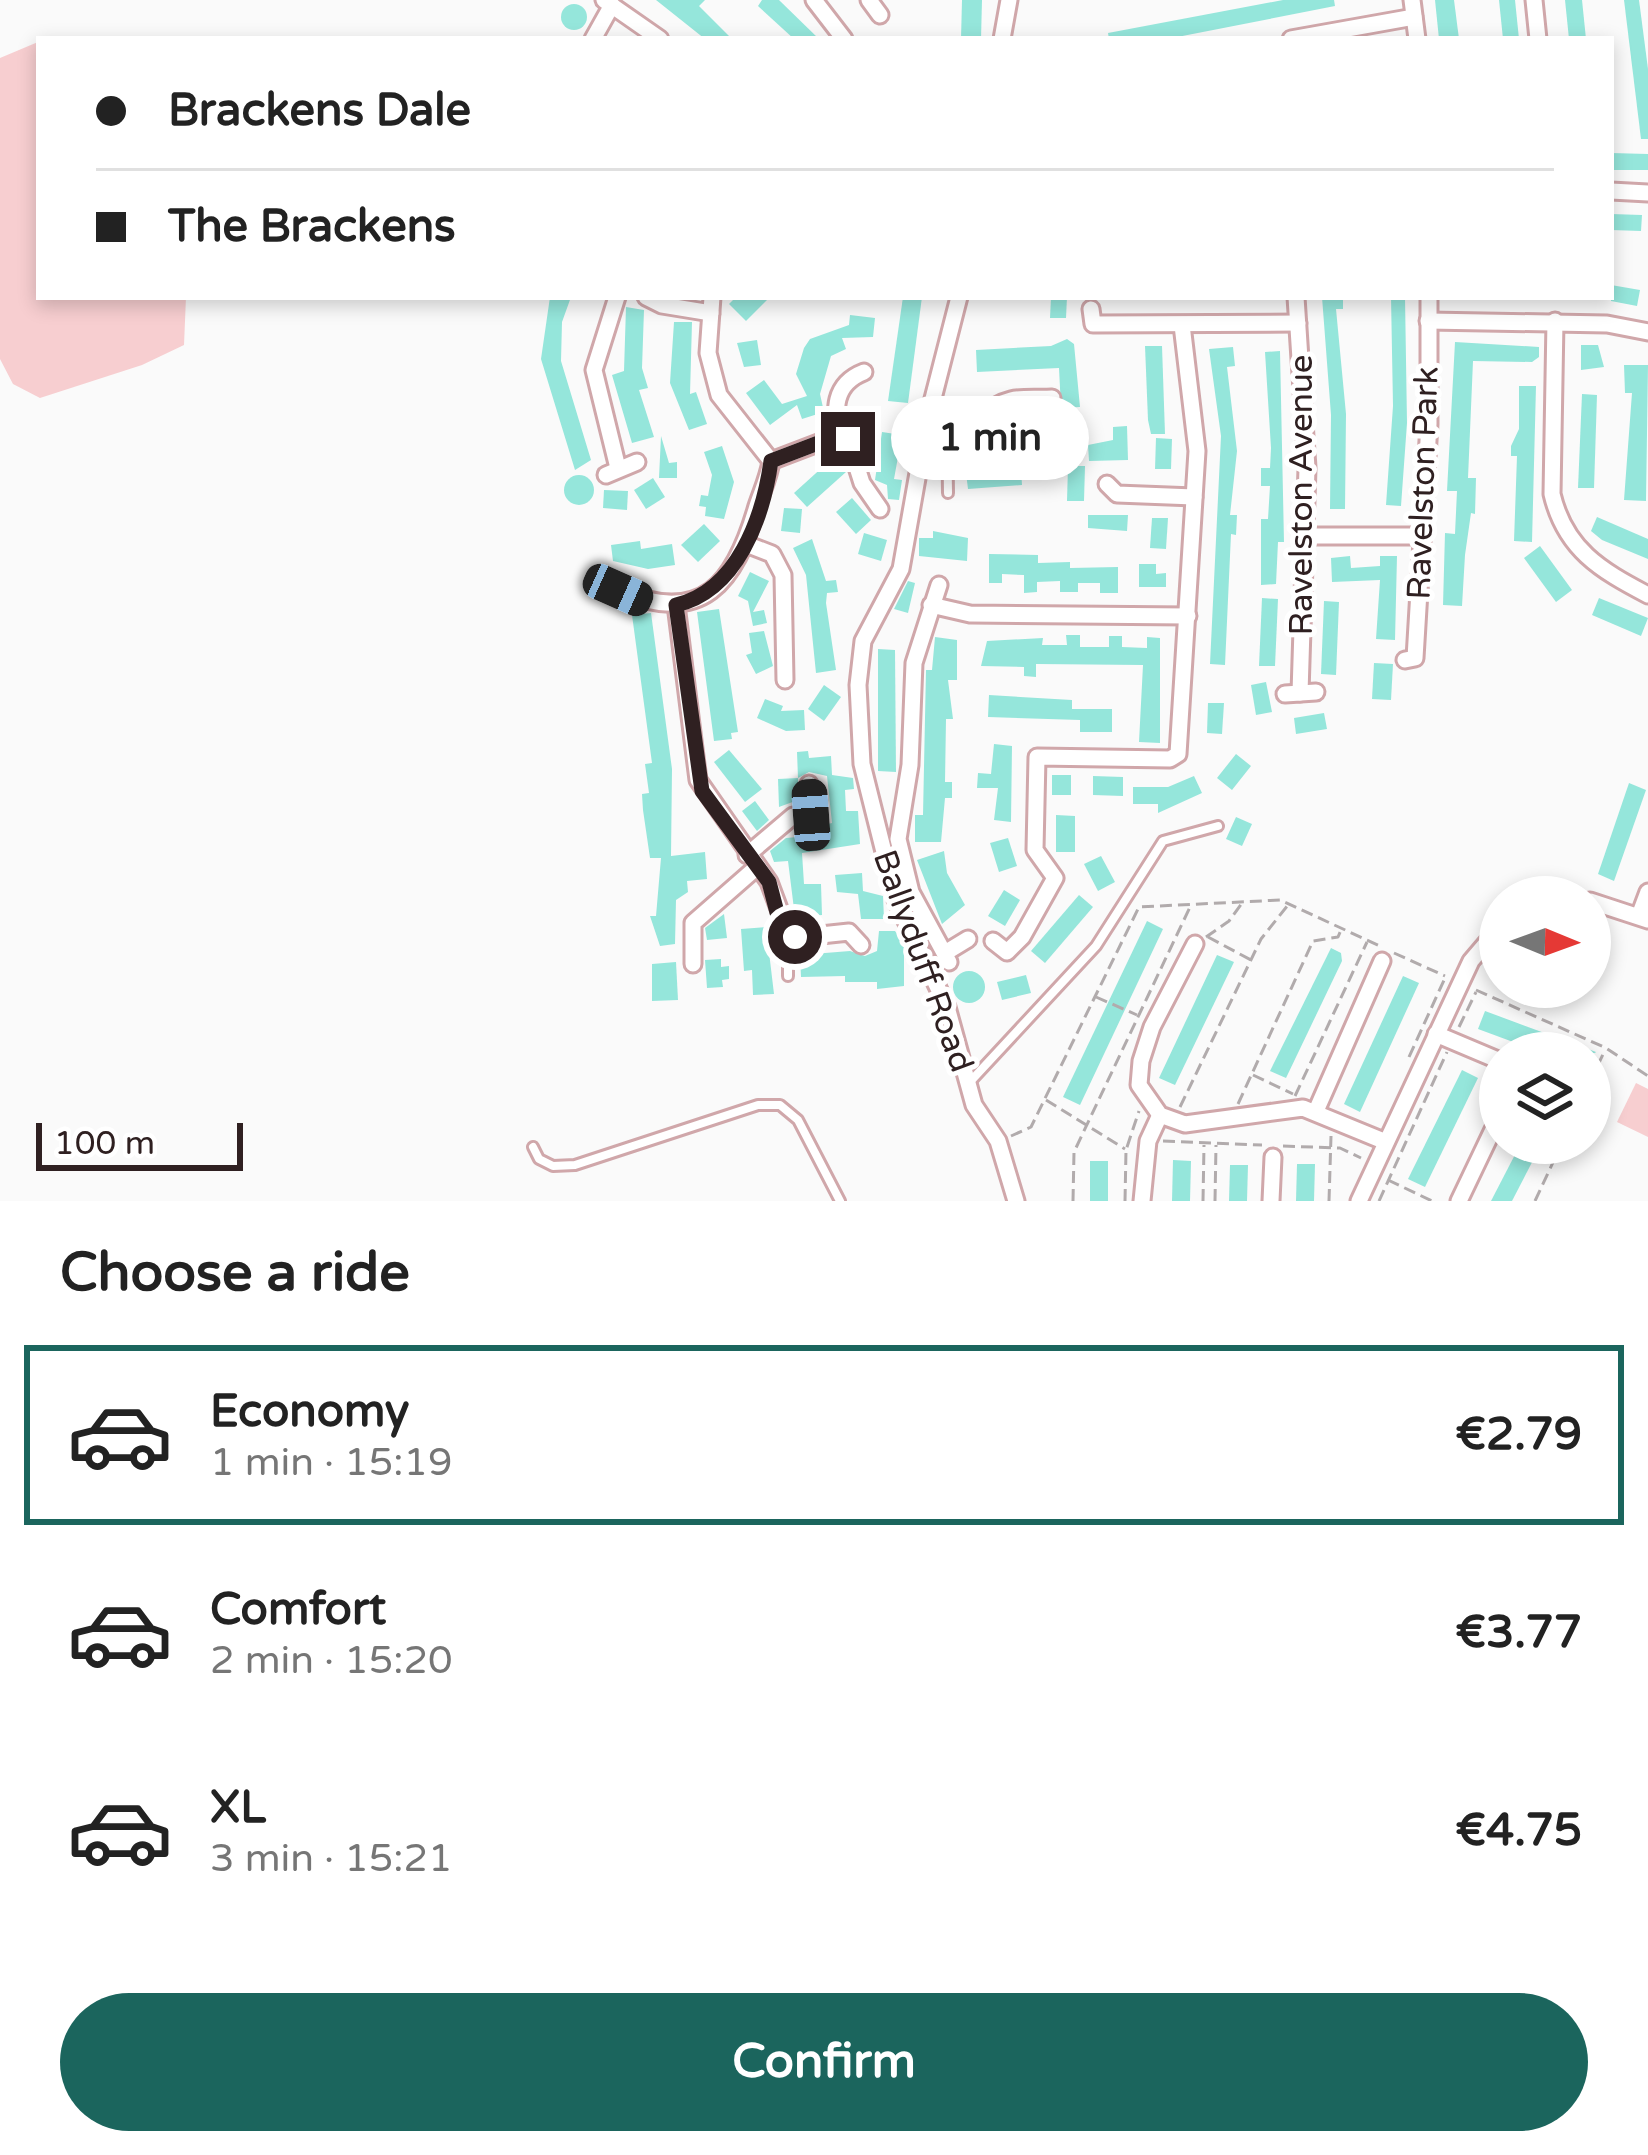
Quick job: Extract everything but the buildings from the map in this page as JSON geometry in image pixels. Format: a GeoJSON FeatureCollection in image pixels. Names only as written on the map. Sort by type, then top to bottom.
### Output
{"type":"FeatureCollection","features":[{"type":"Feature","properties":{"kind":"street"},"geometry":{"type":"LineString","coordinates":[[868,0],[880,15]]}},
{"type":"Feature","properties":{"kind":"street"},"geometry":{"type":"LineString","coordinates":[[1003,36],[1009,0]]}},
{"type":"Feature","properties":{"kind":"street"},"geometry":{"type":"LineString","coordinates":[[1534,0],[1538,36]]}},
{"type":"Feature","properties":{"kind":"street"},"geometry":{"type":"LineString","coordinates":[[594,36],[608,3],[656,36]]}},
{"type":"Feature","properties":{"kind":"street"},"geometry":{"type":"LineString","coordinates":[[822,3],[842,36]]}},
{"type":"Feature","properties":{"kind":"street"},"geometry":{"type":"LineString","coordinates":[[1303,36],[1413,9]]}},
{"type":"Feature","properties":{"kind":"street"},"geometry":{"type":"LineString","coordinates":[[1614,191],[1648,193]]}},
{"type":"Feature","properties":{"kind":"street"},"geometry":{"type":"LineString","coordinates":[[615,300],[594,370],[612,471],[637,462]]}},
{"type":"Feature","properties":{"kind":"street"},"geometry":{"type":"LineString","coordinates":[[652,300],[662,305],[712,305],[708,353],[718,395],[771,461]]}},
{"type":"Feature","properties":{"kind":"street","name":"Ballyduff Road"},"geometry":{"type":"LineString","coordinates":[[958,300],[927,422],[901,569],[862,641],[862,764],[896,900],[947,1007],[967,1084],[998,1141],[1016,1201]]}},
{"type":"Feature","properties":{"kind":"street","name":"Ravelston Avenue"},"geometry":{"type":"LineString","coordinates":[[1296,300],[1306,402],[1300,693]]}},
{"type":"Feature","properties":{"kind":"street","name":"Ravelston Park"},"geometry":{"type":"LineString","coordinates":[[1405,660],[1415,658],[1429,300]]}},
{"type":"Feature","properties":{"kind":"street"},"geometry":{"type":"LineString","coordinates":[[1091,309],[1093,324],[1298,323]]}},
{"type":"Feature","properties":{"kind":"street"},"geometry":{"type":"LineString","coordinates":[[1428,321],[1555,321],[1648,332]]}},
{"type":"Feature","properties":{"kind":"street"},"geometry":{"type":"LineString","coordinates":[[1555,321],[1552,494],[1558,516],[1569,540],[1597,568],[1648,595]]}},
{"type":"Feature","properties":{"kind":"street"},"geometry":{"type":"LineString","coordinates":[[993,941],[1007,952],[1022,937],[1054,878],[1035,850],[1037,757],[1170,759],[1178,754],[1197,452],[1182,326]]}},
{"type":"Feature","properties":{"kind":"street"},"geometry":{"type":"LineString","coordinates":[[839,439],[838,395],[845,382],[864,372]]}},
{"type":"Feature","properties":{"kind":"street"},"geometry":{"type":"LineString","coordinates":[[927,422],[946,427],[975,423],[1007,400],[1052,398]]}},
{"type":"Feature","properties":{"kind":"street"},"geometry":{"type":"LineString","coordinates":[[771,461],[848,439],[862,483],[880,509]]}},
{"type":"Feature","properties":{"kind":"street"},"geometry":{"type":"LineString","coordinates":[[618,590],[643,601],[676,605],[721,584],[746,544],[771,461]]}},
{"type":"Feature","properties":{"kind":"street"},"geometry":{"type":"LineString","coordinates":[[1107,484],[1117,494],[1194,497]]}},
{"type":"Feature","properties":{"kind":"street"},"geometry":{"type":"LineString","coordinates":[[1306,536],[1422,536]]}},
{"type":"Feature","properties":{"kind":"street"},"geometry":{"type":"LineString","coordinates":[[746,544],[772,554],[783,575],[785,680]]}},
{"type":"Feature","properties":{"kind":"street"},"geometry":{"type":"LineString","coordinates":[[939,585],[914,663],[910,765],[898,839],[911,892],[947,958],[968,940]]}},
{"type":"Feature","properties":{"kind":"street"},"geometry":{"type":"LineString","coordinates":[[676,605],[698,780],[752,861],[788,933],[802,938],[849,923],[861,945]]}},
{"type":"Feature","properties":{"kind":"street"},"geometry":{"type":"LineString","coordinates":[[932,605],[970,614],[1188,616]]}},
{"type":"Feature","properties":{"kind":"street"},"geometry":{"type":"LineString","coordinates":[[693,964],[693,922],[793,816],[811,815],[808,784]]}},
{"type":"Feature","properties":{"kind":"street"},"geometry":{"type":"LineString","coordinates":[[1611,908],[1643,918],[1648,892]]}},
{"type":"Feature","properties":{"kind":"street"},"geometry":{"type":"LineString","coordinates":[[1200,940],[1152,1028],[1142,1061],[1139,1085],[1161,1113],[1235,1116],[1292,1101],[1322,1110],[1386,1142]]}},
{"type":"Feature","properties":{"kind":"street"},"geometry":{"type":"LineString","coordinates":[[1322,1110],[1382,961]]}},
{"type":"Feature","properties":{"kind":"street"},"geometry":{"type":"LineString","coordinates":[[1359,1201],[1367,1165],[1386,1142],[1479,966]]}},
{"type":"Feature","properties":{"kind":"street"},"geometry":{"type":"LineString","coordinates":[[1444,1038],[1479,1052]]}},
{"type":"Feature","properties":{"kind":"street"},"geometry":{"type":"LineString","coordinates":[[1142,1201],[1148,1141],[1161,1113]]}},
{"type":"Feature","properties":{"kind":"street"},"geometry":{"type":"LineString","coordinates":[[1271,1201],[1273,1157]]}},
{"type":"Feature","properties":{"kind":"street"},"geometry":{"type":"LineString","coordinates":[[1459,1201],[1479,1159]]}},
{"type":"Feature","properties":{"kind":"lane"},"geometry":{"type":"LineString","coordinates":[[946,427],[951,441],[949,493]]}},
{"type":"Feature","properties":{"kind":"lane"},"geometry":{"type":"LineString","coordinates":[[967,1084],[1096,946],[1163,841],[1218,826]]}},
{"type":"Feature","properties":{"kind":"lane"},"geometry":{"type":"LineString","coordinates":[[788,933],[788,976]]}},
{"type":"Feature","properties":{"kind":"lane"},"geometry":{"type":"LineString","coordinates":[[533,1147],[539,1160],[553,1166],[575,1165],[758,1105],[780,1105],[798,1120],[840,1201]]}},
{"type":"Feature","properties":{"kind":"path"},"geometry":{"type":"LineString","coordinates":[[1200,940],[1229,922],[1243,901]]}},
{"type":"Feature","properties":{"kind":"path"},"geometry":{"type":"LineString","coordinates":[[1125,1201],[1126,1150],[1141,1107],[1161,1113],[1288,903]]}},
{"type":"Feature","properties":{"kind":"path"},"geometry":{"type":"LineString","coordinates":[[998,1141],[1030,1127],[1138,907],[1288,903],[1570,1032]]}},
{"type":"Feature","properties":{"kind":"path"},"geometry":{"type":"LineString","coordinates":[[1073,1201],[1074,1153],[1192,904]]}},
{"type":"Feature","properties":{"kind":"path"},"geometry":{"type":"LineString","coordinates":[[1235,1116],[1313,941],[1338,937],[1342,928]]}},
{"type":"Feature","properties":{"kind":"path"},"geometry":{"type":"LineString","coordinates":[[1200,940],[1251,960]]}},
{"type":"Feature","properties":{"kind":"path"},"geometry":{"type":"LineString","coordinates":[[1292,1101],[1367,940]]}},
{"type":"Feature","properties":{"kind":"path"},"geometry":{"type":"LineString","coordinates":[[1379,1201],[1468,987]]}},
{"type":"Feature","properties":{"kind":"path"},"geometry":{"type":"LineString","coordinates":[[1095,996],[1138,1016]]}},
{"type":"Feature","properties":{"kind":"path"},"geometry":{"type":"LineString","coordinates":[[1611,1051],[1648,1076]]}},
{"type":"Feature","properties":{"kind":"path"},"geometry":{"type":"LineString","coordinates":[[1251,1074],[1292,1101],[1322,1110],[1330,1148],[1329,1201]]}},
{"type":"Feature","properties":{"kind":"path"},"geometry":{"type":"LineString","coordinates":[[1045,1099],[1126,1150]]}},
{"type":"Feature","properties":{"kind":"path"},"geometry":{"type":"LineString","coordinates":[[1148,1141],[1330,1148],[1432,1201]]}},
{"type":"Feature","properties":{"kind":"path"},"geometry":{"type":"LineString","coordinates":[[1202,1201],[1204,1143]]}},
{"type":"Feature","properties":{"kind":"path"},"geometry":{"type":"LineString","coordinates":[[1215,1201],[1216,1144]]}},
{"type":"Feature","properties":{"kind":"path"},"geometry":{"type":"LineString","coordinates":[[1535,1201],[1552,1164]]}},
{"type":"Feature","properties":{"kind":"shaded area"},"geometry":{"type":"Polygon","coordinates":[[[36,43],[36,300],[186,300],[184,345],[142,365],[40,398],[13,384],[0,359],[0,58],[36,43]]]}},
{"type":"Feature","properties":{"kind":"shaded area"},"geometry":{"type":"Polygon","coordinates":[[[1636,1083],[1648,1089],[1648,1137],[1617,1122],[1636,1083]]]}},
{"type":"Feature","properties":{"kind":"route"},"geometry":{"type":"LineString","coordinates":[[795,937],[779,920],[769,882],[698,780],[676,605],[704,595],[732,571],[771,461],[811,444],[848,439]]}}]}
